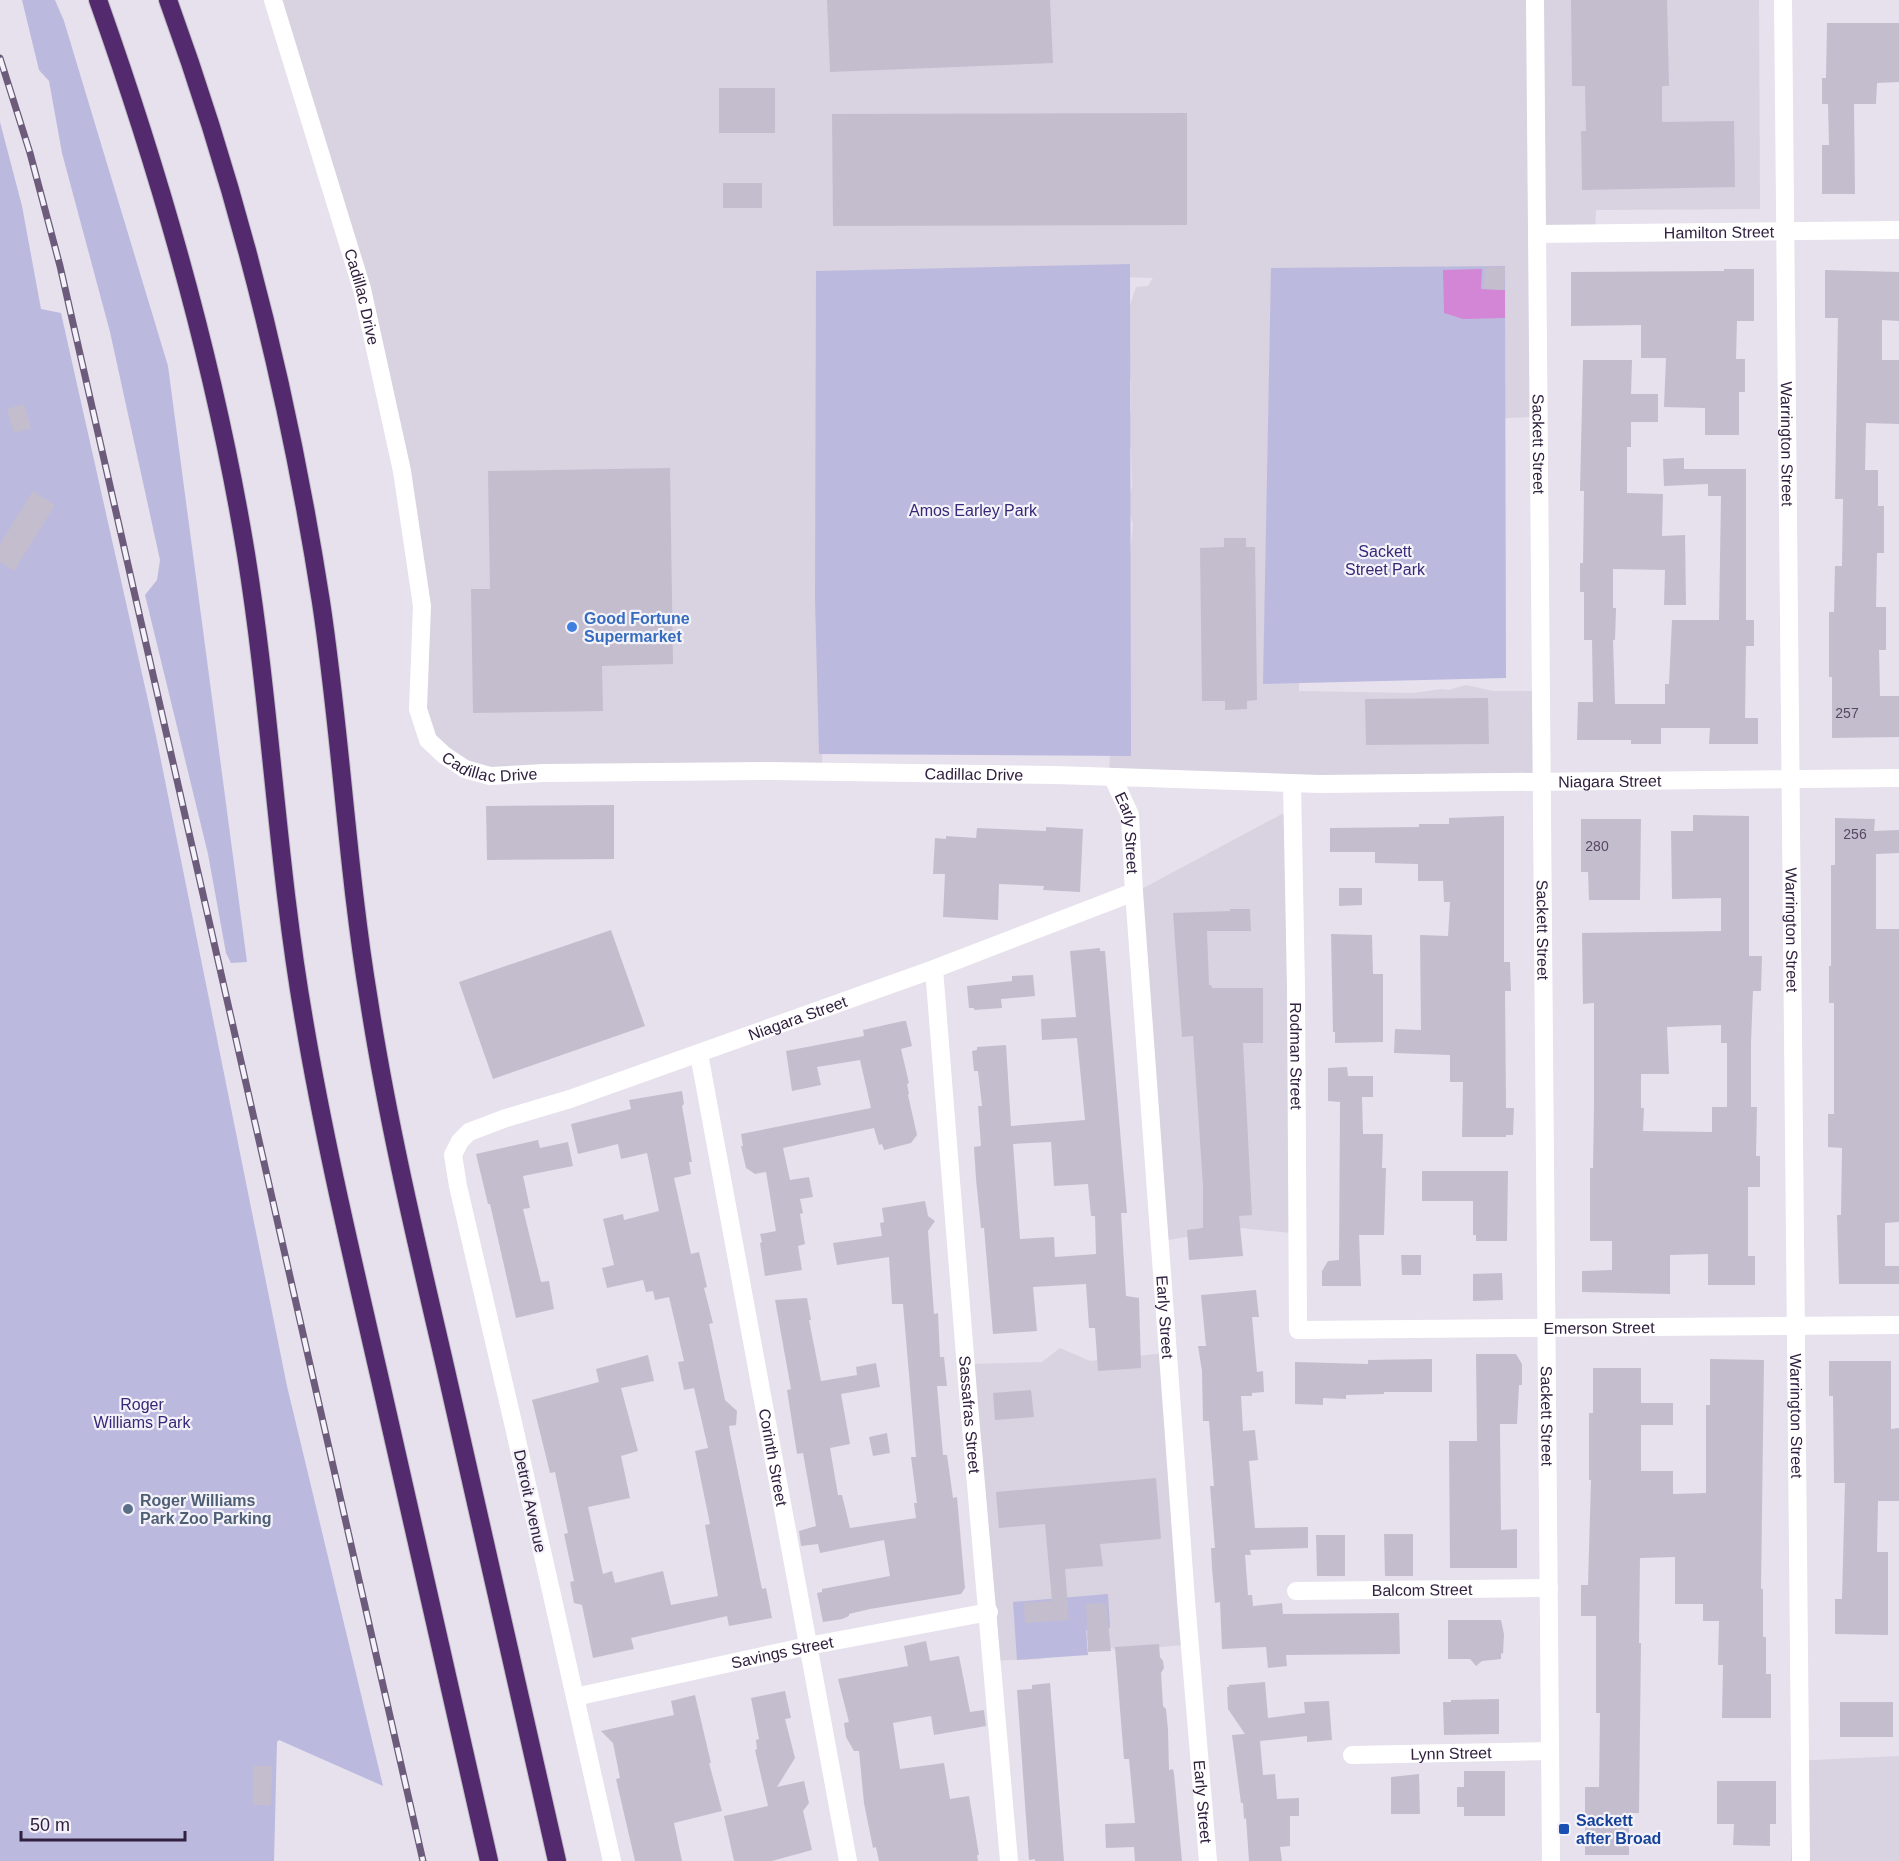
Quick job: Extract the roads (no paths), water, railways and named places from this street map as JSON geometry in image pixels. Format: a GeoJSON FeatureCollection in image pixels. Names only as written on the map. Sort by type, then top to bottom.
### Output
{"type":"FeatureCollection","features":[{"type":"Feature","properties":{"kind":"highway"},"geometry":{"type":"LineString","coordinates":[[98,0],[175,240],[214,393],[231,471],[256,622],[291,936],[317,1094],[489,1861]]}},
{"type":"Feature","properties":{"kind":"highway"},"geometry":{"type":"LineString","coordinates":[[168,0],[192,68],[239,221],[276,363],[293,440],[322,608],[357,922],[382,1078],[412,1222],[557,1861]]}},
{"type":"Feature","properties":{"kind":"street","name":"Cadillac Drive"},"geometry":{"type":"LineString","coordinates":[[273,0],[362,289],[402,471],[422,606],[418,709],[428,740],[444,755],[465,769],[490,776],[544,773],[771,771],[1056,775],[1320,784]]}},
{"type":"Feature","properties":{"kind":"street","name":"Sackett Street"},"geometry":{"type":"LineString","coordinates":[[1535,0],[1551,1861]]}},
{"type":"Feature","properties":{"kind":"street","name":"Warrington Street"},"geometry":{"type":"LineString","coordinates":[[1783,0],[1801,1861]]}},
{"type":"Feature","properties":{"kind":"street","name":"Hamilton Street"},"geometry":{"type":"LineString","coordinates":[[1537,234],[1899,230]]}},
{"type":"Feature","properties":{"kind":"street","name":"Early Street"},"geometry":{"type":"LineString","coordinates":[[1113,778],[1130,815],[1187,1611],[1208,1861]]}},
{"type":"Feature","properties":{"kind":"street","name":"Niagara Street"},"geometry":{"type":"LineString","coordinates":[[1320,784],[1899,778]]}},
{"type":"Feature","properties":{"kind":"street","name":"Rodman Street"},"geometry":{"type":"LineString","coordinates":[[1292,783],[1298,1330]]}},
{"type":"Feature","properties":{"kind":"street","name":"Niagara Street"},"geometry":{"type":"LineString","coordinates":[[460,1141],[469,1132],[506,1118],[570,1099],[699,1054],[934,969],[1134,892]]}},
{"type":"Feature","properties":{"kind":"street","name":"Sassafras Street"},"geometry":{"type":"LineString","coordinates":[[934,969],[1009,1861]]}},
{"type":"Feature","properties":{"kind":"street","name":"Corinth Street"},"geometry":{"type":"LineString","coordinates":[[699,1054],[848,1861]]}},
{"type":"Feature","properties":{"kind":"street","name":"Detroit Avenue"},"geometry":{"type":"LineString","coordinates":[[460,1141],[453,1155],[458,1185],[612,1861]]}},
{"type":"Feature","properties":{"kind":"street","name":"Emerson Street"},"geometry":{"type":"LineString","coordinates":[[1298,1330],[1899,1325]]}},
{"type":"Feature","properties":{"kind":"street","name":"Balcom Street"},"geometry":{"type":"LineString","coordinates":[[1296,1591],[1549,1588]]}},
{"type":"Feature","properties":{"kind":"street","name":"Savings Street"},"geometry":{"type":"LineString","coordinates":[[575,1697],[808,1646],[989,1612]]}},
{"type":"Feature","properties":{"kind":"street","name":"Lynn Street"},"geometry":{"type":"LineString","coordinates":[[1352,1755],[1550,1751]]}},
{"type":"Feature","properties":{"kind":"railway"},"geometry":{"type":"LineString","coordinates":[[0,58],[30,153],[60,266],[423,1861]]}},
{"type":"Feature","properties":{"kind":"place","name":"Good Fortune Supermarket"},"geometry":{"type":"Point","coordinates":[572,627]}},
{"type":"Feature","properties":{"kind":"place","name":"Roger Williams Park Zoo Parking"},"geometry":{"type":"Point","coordinates":[128,1509]}},
{"type":"Feature","properties":{"kind":"place","name":"Sackett after Broad"},"geometry":{"type":"Point","coordinates":[1564,1829]}},
{"type":"Feature","properties":{"kind":"park label","name":"Amos Earley Park"},"geometry":{"type":"Point","coordinates":[973,510]}},
{"type":"Feature","properties":{"kind":"park label","name":"Sackett Street Park"},"geometry":{"type":"Point","coordinates":[1385,560]}},
{"type":"Feature","properties":{"kind":"park label","name":"Roger Williams Park"},"geometry":{"type":"Point","coordinates":[142,1413]}}]}
